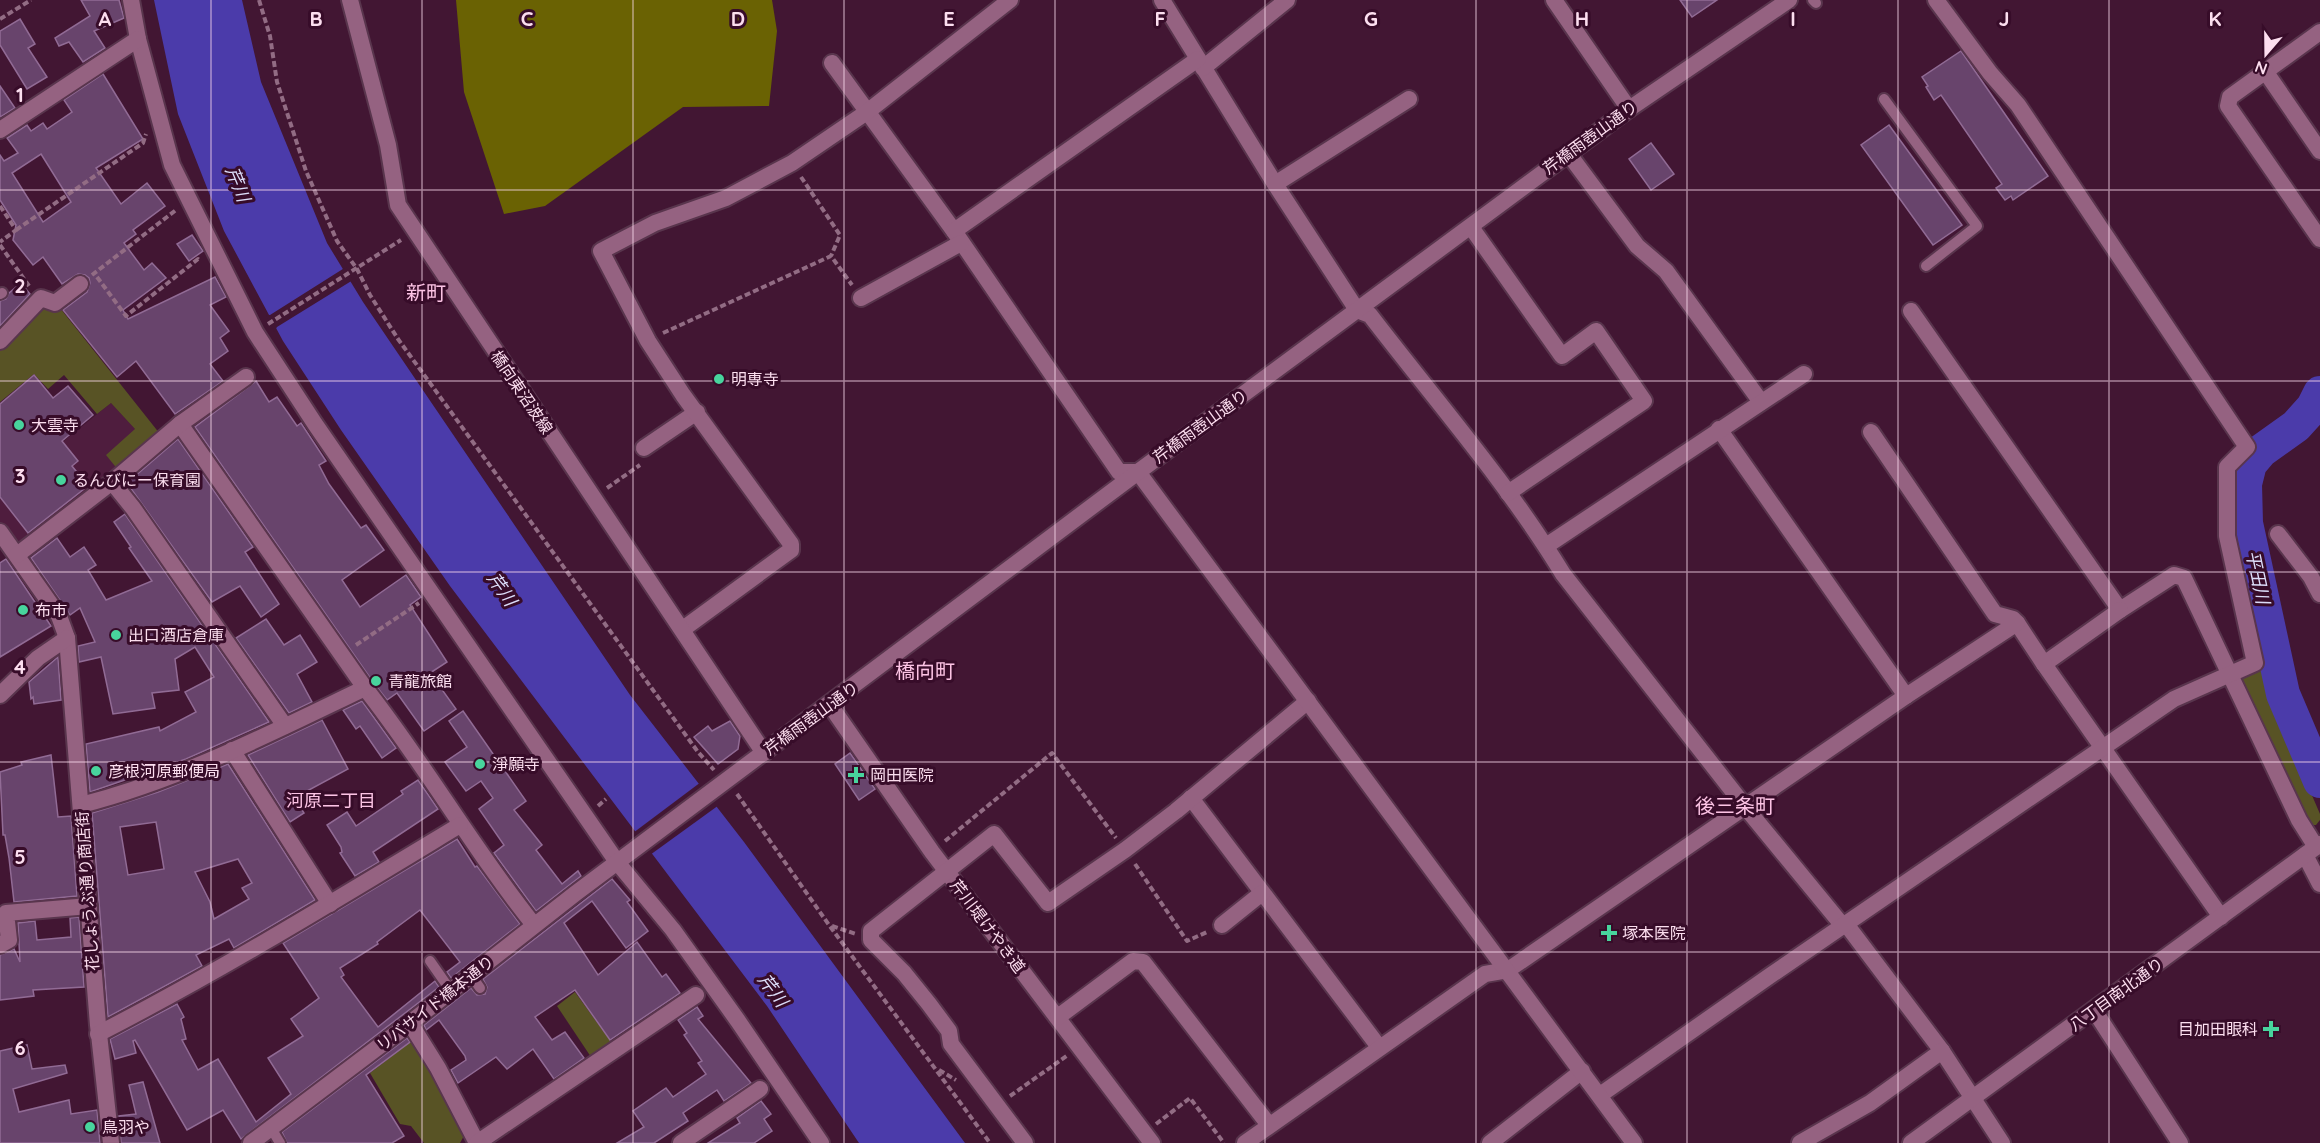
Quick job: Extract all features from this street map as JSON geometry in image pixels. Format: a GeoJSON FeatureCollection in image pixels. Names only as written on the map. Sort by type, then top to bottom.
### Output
{"type":"FeatureCollection","features":[{"type":"Feature","properties":{"kind":"street"},"geometry":{"type":"LineString","coordinates":[[131,0],[138,39],[172,165],[255,332],[315,424],[617,862],[672,930],[738,1021],[821,1143]]}},
{"type":"Feature","properties":{"kind":"street","name":"橋向東沼波線"},"geometry":{"type":"LineString","coordinates":[[350,0],[388,146],[398,205],[764,753]]}},
{"type":"Feature","properties":{"kind":"street"},"geometry":{"type":"LineString","coordinates":[[683,629],[791,550],[791,543],[648,341],[601,251],[655,223],[726,198],[792,163],[867,112],[1010,0]]}},
{"type":"Feature","properties":{"kind":"street"},"geometry":{"type":"LineString","coordinates":[[1162,0],[1275,184],[1357,310],[1370,315],[1508,494],[1546,546],[1563,574],[1746,808],[1845,925],[1942,1051],[2002,1143]]}},
{"type":"Feature","properties":{"kind":"street"},"geometry":{"type":"LineString","coordinates":[[861,298],[957,237],[1287,0]]}},
{"type":"Feature","properties":{"kind":"street"},"geometry":{"type":"LineString","coordinates":[[1554,0],[1629,109]]}},
{"type":"Feature","properties":{"kind":"street","name":"芹橋雨壺山通り"},"geometry":{"type":"LineString","coordinates":[[617,862],[1568,153],[1789,0]]}},
{"type":"Feature","properties":{"kind":"street"},"geometry":{"type":"LineString","coordinates":[[1600,1095],[2174,699],[2254,663],[2227,536],[2227,467],[2247,447],[2018,105],[1990,73],[1936,0]]}},
{"type":"Feature","properties":{"kind":"street"},"geometry":{"type":"LineString","coordinates":[[2320,32],[2230,97],[2228,106],[2320,239]]}},
{"type":"Feature","properties":{"kind":"street"},"geometry":{"type":"LineString","coordinates":[[0,130],[138,39]]}},
{"type":"Feature","properties":{"kind":"street"},"geometry":{"type":"LineString","coordinates":[[832,63],[957,237],[1119,472],[1138,472],[1635,1143]]}},
{"type":"Feature","properties":{"kind":"street"},"geometry":{"type":"LineString","coordinates":[[2265,71],[2320,151]]}},
{"type":"Feature","properties":{"kind":"street"},"geometry":{"type":"LineString","coordinates":[[1275,184],[1408,99]]}},
{"type":"Feature","properties":{"kind":"street"},"geometry":{"type":"LineString","coordinates":[[1568,153],[1637,246],[1666,271],[1761,402]]}},
{"type":"Feature","properties":{"kind":"street"},"geometry":{"type":"LineString","coordinates":[[1471,227],[1562,356],[1596,331],[1644,401],[1508,494]]}},
{"type":"Feature","properties":{"kind":"street"},"geometry":{"type":"LineString","coordinates":[[0,341],[41,298],[55,303],[83,287]]}},
{"type":"Feature","properties":{"kind":"street"},"geometry":{"type":"LineString","coordinates":[[1911,311],[2120,610]]}},
{"type":"Feature","properties":{"kind":"street"},"geometry":{"type":"LineString","coordinates":[[1546,546],[1803,374]]}},
{"type":"Feature","properties":{"kind":"street"},"geometry":{"type":"LineString","coordinates":[[17,555],[112,482],[177,424],[246,377]]}},
{"type":"Feature","properties":{"kind":"street"},"geometry":{"type":"LineString","coordinates":[[644,448],[697,412]]}},
{"type":"Feature","properties":{"kind":"street"},"geometry":{"type":"LineString","coordinates":[[177,424],[365,688],[394,724],[460,825],[534,925]]}},
{"type":"Feature","properties":{"kind":"street"},"geometry":{"type":"LineString","coordinates":[[1719,429],[1906,696]]}},
{"type":"Feature","properties":{"kind":"street"},"geometry":{"type":"LineString","coordinates":[[1870,432],[1995,614],[2013,619],[2017,623],[2222,917]]}},
{"type":"Feature","properties":{"kind":"street"},"geometry":{"type":"LineString","coordinates":[[112,482],[146,526],[285,726]]}},
{"type":"Feature","properties":{"kind":"street","name":"花しょうぶ通り商店街"},"geometry":{"type":"LineString","coordinates":[[0,532],[58,616],[67,638],[71,727],[81,805],[89,906],[91,996],[111,1143]]}},
{"type":"Feature","properties":{"kind":"street"},"geometry":{"type":"LineString","coordinates":[[2278,534],[2311,577],[2320,594]]}},
{"type":"Feature","properties":{"kind":"street"},"geometry":{"type":"LineString","coordinates":[[2044,664],[2174,575],[2184,578],[2228,674],[2314,848],[2320,884]]}},
{"type":"Feature","properties":{"kind":"street"},"geometry":{"type":"LineString","coordinates":[[1245,1143],[1485,974],[1508,970],[1906,696],[2017,623]]}},
{"type":"Feature","properties":{"kind":"street"},"geometry":{"type":"LineString","coordinates":[[0,695],[38,658],[67,638]]}},
{"type":"Feature","properties":{"kind":"street"},"geometry":{"type":"LineString","coordinates":[[81,805],[126,793],[232,750],[365,688]]}},
{"type":"Feature","properties":{"kind":"street"},"geometry":{"type":"LineString","coordinates":[[1025,1143],[951,1044],[950,1031],[904,973],[871,940],[871,931],[994,834],[1048,903],[1125,850],[1308,701]]}},
{"type":"Feature","properties":{"kind":"street","name":"芹川堤けやき道"},"geometry":{"type":"LineString","coordinates":[[830,705],[932,852],[1148,1138]]}},
{"type":"Feature","properties":{"kind":"street"},"geometry":{"type":"LineString","coordinates":[[232,750],[330,904]]}},
{"type":"Feature","properties":{"kind":"street"},"geometry":{"type":"LineString","coordinates":[[1191,798],[1379,1047]]}},
{"type":"Feature","properties":{"kind":"street"},"geometry":{"type":"LineString","coordinates":[[95,1028],[139,1013],[330,904],[401,858],[460,825]]}},
{"type":"Feature","properties":{"kind":"street","name":"八丁目南北通り"},"geometry":{"type":"LineString","coordinates":[[1911,1143],[2314,848]]}},
{"type":"Feature","properties":{"kind":"street","name":"リバサイド橋本通り"},"geometry":{"type":"LineString","coordinates":[[251,1143],[451,991],[476,981],[534,925],[617,862]]}},
{"type":"Feature","properties":{"kind":"street"},"geometry":{"type":"LineString","coordinates":[[1222,925],[1262,893]]}},
{"type":"Feature","properties":{"kind":"street"},"geometry":{"type":"LineString","coordinates":[[0,945],[9,940],[6,913],[89,906]]}},
{"type":"Feature","properties":{"kind":"street"},"geometry":{"type":"LineString","coordinates":[[1058,1017],[1133,962],[1143,962],[1269,1125]]}},
{"type":"Feature","properties":{"kind":"street"},"geometry":{"type":"LineString","coordinates":[[410,1023],[466,1116],[484,1139],[530,1110],[696,995]]}},
{"type":"Feature","properties":{"kind":"street"},"geometry":{"type":"LineString","coordinates":[[2094,1010],[2180,1143]]}},
{"type":"Feature","properties":{"kind":"street"},"geometry":{"type":"LineString","coordinates":[[1800,1143],[1870,1103],[1942,1051]]}},
{"type":"Feature","properties":{"kind":"street"},"geometry":{"type":"LineString","coordinates":[[1490,1143],[1582,1071]]}},
{"type":"Feature","properties":{"kind":"street"},"geometry":{"type":"LineString","coordinates":[[681,1143],[760,1089]]}},
{"type":"Feature","properties":{"kind":"lane"},"geometry":{"type":"LineString","coordinates":[[1884,99],[1977,226],[1926,266]]}},
{"type":"Feature","properties":{"kind":"lane"},"geometry":{"type":"LineString","coordinates":[[430,961],[451,991]]}},
{"type":"Feature","properties":{"kind":"lane"},"geometry":{"type":"LineString","coordinates":[[271,1128],[280,1143]]}},
{"type":"Feature","properties":{"kind":"path"},"geometry":{"type":"LineString","coordinates":[[0,19],[32,0]]}},
{"type":"Feature","properties":{"kind":"path"},"geometry":{"type":"LineString","coordinates":[[259,0],[270,36],[277,81],[306,171],[337,241],[357,269],[370,295],[405,349],[698,752],[724,783],[990,1143]]}},
{"type":"Feature","properties":{"kind":"path"},"geometry":{"type":"LineString","coordinates":[[39,300],[0,244],[143,143],[146,135]]}},
{"type":"Feature","properties":{"kind":"path"},"geometry":{"type":"LineString","coordinates":[[648,341],[831,256],[840,235],[792,163]]}},
{"type":"Feature","properties":{"kind":"path"},"geometry":{"type":"LineString","coordinates":[[0,206],[16,231]]}},
{"type":"Feature","properties":{"kind":"path"},"geometry":{"type":"LineString","coordinates":[[178,209],[94,273],[126,316],[198,259]]}},
{"type":"Feature","properties":{"kind":"path"},"geometry":{"type":"LineString","coordinates":[[265,326],[414,231]]}},
{"type":"Feature","properties":{"kind":"path"},"geometry":{"type":"LineString","coordinates":[[831,256],[861,298]]}},
{"type":"Feature","properties":{"kind":"path"},"geometry":{"type":"LineString","coordinates":[[608,488],[648,458],[644,448]]}},
{"type":"Feature","properties":{"kind":"path"},"geometry":{"type":"LineString","coordinates":[[342,654],[411,609]]}},
{"type":"Feature","properties":{"kind":"path"},"geometry":{"type":"LineString","coordinates":[[932,852],[1052,753],[1125,850],[1187,941],[1222,925]]}},
{"type":"Feature","properties":{"kind":"path"},"geometry":{"type":"LineString","coordinates":[[596,807],[606,799]]}},
{"type":"Feature","properties":{"kind":"path"},"geometry":{"type":"LineString","coordinates":[[830,925],[871,940]]}},
{"type":"Feature","properties":{"kind":"path"},"geometry":{"type":"LineString","coordinates":[[998,1106],[1080,1046]]}},
{"type":"Feature","properties":{"kind":"path"},"geometry":{"type":"LineString","coordinates":[[1148,1138],[1190,1098],[1224,1143]]}},
{"type":"Feature","properties":{"kind":"shaded area"},"geometry":{"type":"Polygon","coordinates":[[[456,0],[772,0],[777,31],[769,106],[683,107],[545,206],[504,214],[464,92],[456,0]]]}},
{"type":"Feature","properties":{"kind":"shaded area"},"geometry":{"type":"Polygon","coordinates":[[[42,302],[60,308],[160,434],[119,471],[106,455],[135,429],[111,403],[97,414],[64,375],[48,389],[34,374],[0,402],[0,345],[42,302]]]}},
{"type":"Feature","properties":{"kind":"shaded area","name":"るんびにー保育園"},"geometry":{"type":"Polygon","coordinates":[[[111,403],[136,430],[119,471],[18,548],[0,522],[0,490],[111,403]]]}},
{"type":"Feature","properties":{"kind":"shaded area"},"geometry":{"type":"Polygon","coordinates":[[[2260,667],[2268,693],[2320,814],[2320,820],[2316,825],[2310,825],[2237,677],[2260,667]]]}},
{"type":"Feature","properties":{"kind":"shaded area"},"geometry":{"type":"Polygon","coordinates":[[[575,992],[614,1046],[593,1060],[557,1006],[575,992]]]}},
{"type":"Feature","properties":{"kind":"shaded area"},"geometry":{"type":"Polygon","coordinates":[[[413,1040],[465,1134],[460,1143],[424,1143],[411,1126],[400,1124],[370,1073],[413,1040]]]}},
{"type":"Feature","properties":{"kind":"water","name":"芹川"},"geometry":{"type":"Polygon","coordinates":[[[154,0],[242,0],[261,82],[327,243],[363,302],[630,695],[744,842],[965,1143],[859,1143],[767,1006],[450,586],[341,430],[283,341],[224,231],[178,114],[154,0]]]}},
{"type":"Feature","properties":{"kind":"pier"},"geometry":{"type":"Polygon","coordinates":[[[346,267],[353,280],[277,327],[274,332],[266,315],[270,315],[346,267]]]}},
{"type":"Feature","properties":{"kind":"pier"},"geometry":{"type":"Polygon","coordinates":[[[701,782],[719,805],[650,855],[633,833],[701,782]]]}},
{"type":"Feature","properties":{"kind":"building"},"geometry":{"type":"Polygon","coordinates":[[[81,0],[119,0],[124,18],[94,31],[105,48],[83,62],[69,42],[59,46],[55,38],[90,16],[81,0]]]}},
{"type":"Feature","properties":{"kind":"building"},"geometry":{"type":"Polygon","coordinates":[[[1680,0],[1717,0],[1692,17],[1680,0]]]}},
{"type":"Feature","properties":{"kind":"building"},"geometry":{"type":"Polygon","coordinates":[[[20,19],[35,44],[28,48],[47,77],[27,89],[0,45],[0,31],[20,19]]]}},
{"type":"Feature","properties":{"kind":"building"},"geometry":{"type":"Polygon","coordinates":[[[1961,51],[2048,176],[2013,200],[2011,196],[2005,200],[1996,188],[2002,184],[1941,95],[1934,100],[1922,77],[1961,51]]]}},
{"type":"Feature","properties":{"kind":"building"},"geometry":{"type":"Polygon","coordinates":[[[103,74],[143,139],[96,168],[121,204],[147,183],[165,206],[133,230],[136,234],[124,243],[144,270],[152,263],[166,278],[123,310],[128,319],[215,277],[226,297],[210,305],[229,331],[220,338],[228,351],[210,364],[223,381],[175,414],[136,361],[117,377],[63,310],[87,292],[89,278],[78,274],[62,284],[43,257],[33,265],[13,240],[16,225],[0,200],[0,155],[4,161],[18,153],[7,138],[27,125],[31,131],[43,123],[47,129],[72,112],[64,100],[103,74]],[[41,154],[12,173],[43,222],[71,202],[41,154]]]}},
{"type":"Feature","properties":{"kind":"building"},"geometry":{"type":"Polygon","coordinates":[[[0,86],[15,108],[0,117],[0,86]]]}},
{"type":"Feature","properties":{"kind":"building"},"geometry":{"type":"Polygon","coordinates":[[[1889,125],[1962,225],[1933,245],[1861,145],[1889,125]]]}},
{"type":"Feature","properties":{"kind":"building"},"geometry":{"type":"Polygon","coordinates":[[[1651,143],[1674,174],[1651,190],[1629,159],[1651,143]]]}},
{"type":"Feature","properties":{"kind":"building"},"geometry":{"type":"Polygon","coordinates":[[[192,235],[203,251],[189,261],[177,244],[192,235]]]}},
{"type":"Feature","properties":{"kind":"building"},"geometry":{"type":"Polygon","coordinates":[[[21,283],[30,294],[0,326],[0,301],[6,299],[9,293],[21,283]]]}},
{"type":"Feature","properties":{"kind":"building"},"geometry":{"type":"Polygon","coordinates":[[[34,375],[53,398],[68,386],[93,415],[62,441],[78,461],[72,466],[88,486],[28,533],[0,497],[0,404],[34,375]]]}},
{"type":"Feature","properties":{"kind":"building"},"geometry":{"type":"Polygon","coordinates":[[[256,381],[269,402],[277,397],[297,426],[301,423],[326,461],[319,465],[329,484],[361,528],[366,525],[384,550],[342,580],[360,607],[406,575],[421,597],[410,605],[447,662],[430,673],[456,709],[424,731],[397,693],[387,700],[373,682],[195,427],[256,381]]]}},
{"type":"Feature","properties":{"kind":"building"},"geometry":{"type":"Polygon","coordinates":[[[178,439],[253,547],[245,552],[279,604],[261,617],[240,586],[212,602],[127,483],[178,439]]]}},
{"type":"Feature","properties":{"kind":"building"},"geometry":{"type":"Polygon","coordinates":[[[125,514],[269,722],[186,759],[90,792],[86,744],[159,727],[160,731],[196,712],[185,692],[214,677],[195,647],[175,659],[179,690],[152,693],[155,708],[113,714],[101,657],[79,662],[78,646],[95,642],[80,608],[70,615],[31,558],[57,538],[70,557],[84,547],[96,565],[88,570],[106,600],[152,581],[114,522],[125,514]]]}},
{"type":"Feature","properties":{"kind":"building"},"geometry":{"type":"Polygon","coordinates":[[[6,559],[51,626],[0,657],[0,563],[6,559]]]}},
{"type":"Feature","properties":{"kind":"building"},"geometry":{"type":"Polygon","coordinates":[[[266,619],[284,645],[300,635],[317,662],[297,674],[312,702],[289,713],[236,638],[266,619]]]}},
{"type":"Feature","properties":{"kind":"building"},"geometry":{"type":"Polygon","coordinates":[[[58,657],[61,700],[34,704],[33,697],[31,699],[29,682],[58,657]]]}},
{"type":"Feature","properties":{"kind":"building"},"geometry":{"type":"Polygon","coordinates":[[[362,701],[396,748],[382,758],[360,726],[356,729],[343,710],[362,701]]]}},
{"type":"Feature","properties":{"kind":"building"},"geometry":{"type":"Polygon","coordinates":[[[463,711],[526,801],[514,810],[542,845],[536,850],[562,884],[578,871],[581,876],[536,911],[494,853],[504,845],[479,809],[493,798],[481,781],[466,791],[445,762],[467,747],[449,721],[463,711]]]}},
{"type":"Feature","properties":{"kind":"building"},"geometry":{"type":"Polygon","coordinates":[[[322,720],[348,769],[294,798],[304,813],[290,822],[248,755],[322,720]]]}},
{"type":"Feature","properties":{"kind":"building"},"geometry":{"type":"Polygon","coordinates":[[[730,721],[740,736],[738,749],[718,764],[694,737],[708,726],[712,731],[730,721]]]}},
{"type":"Feature","properties":{"kind":"building","name":"岡田医院"},"geometry":{"type":"Polygon","coordinates":[[[850,753],[875,789],[859,800],[835,764],[850,753]]]}},
{"type":"Feature","properties":{"kind":"building"},"geometry":{"type":"Polygon","coordinates":[[[51,755],[58,817],[71,816],[77,896],[14,902],[9,858],[5,835],[3,835],[0,772],[22,765],[21,762],[51,755]]]}},
{"type":"Feature","properties":{"kind":"building"},"geometry":{"type":"Polygon","coordinates":[[[228,764],[315,900],[234,948],[229,939],[196,955],[202,966],[108,1017],[92,813],[158,792],[228,764]],[[156,822],[120,827],[128,875],[164,869],[156,822]],[[238,859],[195,872],[210,902],[214,919],[249,899],[242,888],[252,883],[238,859]]]}},
{"type":"Feature","properties":{"kind":"building"},"geometry":{"type":"Polygon","coordinates":[[[418,780],[438,809],[373,852],[379,862],[355,876],[340,853],[342,852],[341,847],[327,825],[347,812],[356,826],[403,794],[401,791],[418,780]]]}},
{"type":"Feature","properties":{"kind":"building"},"geometry":{"type":"Polygon","coordinates":[[[457,839],[475,867],[477,866],[520,924],[451,978],[447,972],[460,962],[420,910],[377,942],[378,944],[340,968],[344,975],[341,977],[378,1027],[435,981],[439,987],[241,1139],[223,1110],[187,1130],[135,1040],[133,1041],[136,1053],[115,1059],[110,1039],[177,1004],[184,1017],[181,1019],[186,1039],[182,1040],[198,1070],[218,1059],[256,1122],[291,1094],[268,1058],[303,1036],[291,1019],[319,998],[283,943],[457,839]]]}},
{"type":"Feature","properties":{"kind":"building"},"geometry":{"type":"Polygon","coordinates":[[[612,879],[630,900],[627,902],[648,931],[626,948],[592,901],[564,923],[598,975],[637,942],[662,977],[666,974],[680,993],[610,1040],[575,990],[535,1017],[552,1040],[565,1032],[584,1058],[554,1079],[533,1049],[507,1069],[496,1057],[458,1083],[451,1070],[466,1060],[465,1056],[439,1020],[426,1030],[424,1025],[471,988],[477,995],[485,994],[487,987],[483,979],[612,879]]]}},
{"type":"Feature","properties":{"kind":"building"},"geometry":{"type":"Polygon","coordinates":[[[79,917],[84,987],[33,990],[34,996],[0,1000],[0,955],[14,949],[20,962],[18,923],[35,921],[37,940],[71,937],[70,918],[79,917]]]}},
{"type":"Feature","properties":{"kind":"building"},"geometry":{"type":"Polygon","coordinates":[[[697,1007],[703,1016],[698,1019],[751,1083],[724,1101],[717,1090],[683,1113],[688,1121],[654,1143],[617,1143],[644,1127],[633,1111],[666,1088],[673,1097],[706,1074],[698,1063],[702,1061],[684,1035],[687,1033],[678,1020],[697,1007]]]}},
{"type":"Feature","properties":{"kind":"building"},"geometry":{"type":"Polygon","coordinates":[[[407,1038],[410,1042],[366,1075],[404,1136],[392,1143],[287,1143],[282,1132],[407,1038]]]}},
{"type":"Feature","properties":{"kind":"building"},"geometry":{"type":"Polygon","coordinates":[[[27,1045],[32,1069],[65,1065],[67,1073],[13,1089],[19,1112],[69,1100],[71,1114],[97,1110],[100,1143],[0,1143],[0,1051],[27,1045]]]}},
{"type":"Feature","properties":{"kind":"building"},"geometry":{"type":"Polygon","coordinates":[[[143,1082],[160,1143],[121,1143],[119,1116],[136,1114],[129,1085],[143,1082]]]}},
{"type":"Feature","properties":{"kind":"building"},"geometry":{"type":"Polygon","coordinates":[[[761,1101],[771,1114],[764,1119],[772,1131],[754,1143],[708,1143],[740,1123],[737,1118],[761,1101]]]}},
{"type":"Feature","properties":{"kind":"waterway","name":"平田川"},"geometry":{"type":"LineString","coordinates":[[2320,393],[2313,407],[2296,426],[2261,451],[2250,464],[2245,484],[2246,523],[2283,694],[2320,781]]}},
{"type":"Feature","properties":{"kind":"place","name":"明専寺"},"geometry":{"type":"Point","coordinates":[719,379]}},
{"type":"Feature","properties":{"kind":"place","name":"大雲寺"},"geometry":{"type":"Point","coordinates":[19,425]}},
{"type":"Feature","properties":{"kind":"place","name":"るんびにー保育園"},"geometry":{"type":"Point","coordinates":[61,480]}},
{"type":"Feature","properties":{"kind":"place","name":"布市"},"geometry":{"type":"Point","coordinates":[23,610]}},
{"type":"Feature","properties":{"kind":"place","name":"出口酒店倉庫"},"geometry":{"type":"Point","coordinates":[116,635]}},
{"type":"Feature","properties":{"kind":"place","name":"青龍旅館"},"geometry":{"type":"Point","coordinates":[376,681]}},
{"type":"Feature","properties":{"kind":"place","name":"淨願寺"},"geometry":{"type":"Point","coordinates":[480,764]}},
{"type":"Feature","properties":{"kind":"place","name":"彦根河原郵便局"},"geometry":{"type":"Point","coordinates":[96,771]}},
{"type":"Feature","properties":{"kind":"place","name":"岡田医院"},"geometry":{"type":"Point","coordinates":[856,775]}},
{"type":"Feature","properties":{"kind":"place","name":"塚本医院"},"geometry":{"type":"Point","coordinates":[1609,933]}},
{"type":"Feature","properties":{"kind":"place","name":"目加田眼科"},"geometry":{"type":"Point","coordinates":[2271,1029]}},
{"type":"Feature","properties":{"kind":"place","name":"鳥羽や"},"geometry":{"type":"Point","coordinates":[90,1127]}},
{"type":"Feature","properties":{"kind":"district","name":"新町"},"geometry":{"type":"Point","coordinates":[426,292]}},
{"type":"Feature","properties":{"kind":"district","name":"橋向町"},"geometry":{"type":"Point","coordinates":[925,670]}},
{"type":"Feature","properties":{"kind":"district","name":"河原二丁目"},"geometry":{"type":"Point","coordinates":[331,800]}},
{"type":"Feature","properties":{"kind":"district","name":"後三条町"},"geometry":{"type":"Point","coordinates":[1735,805]}}]}
